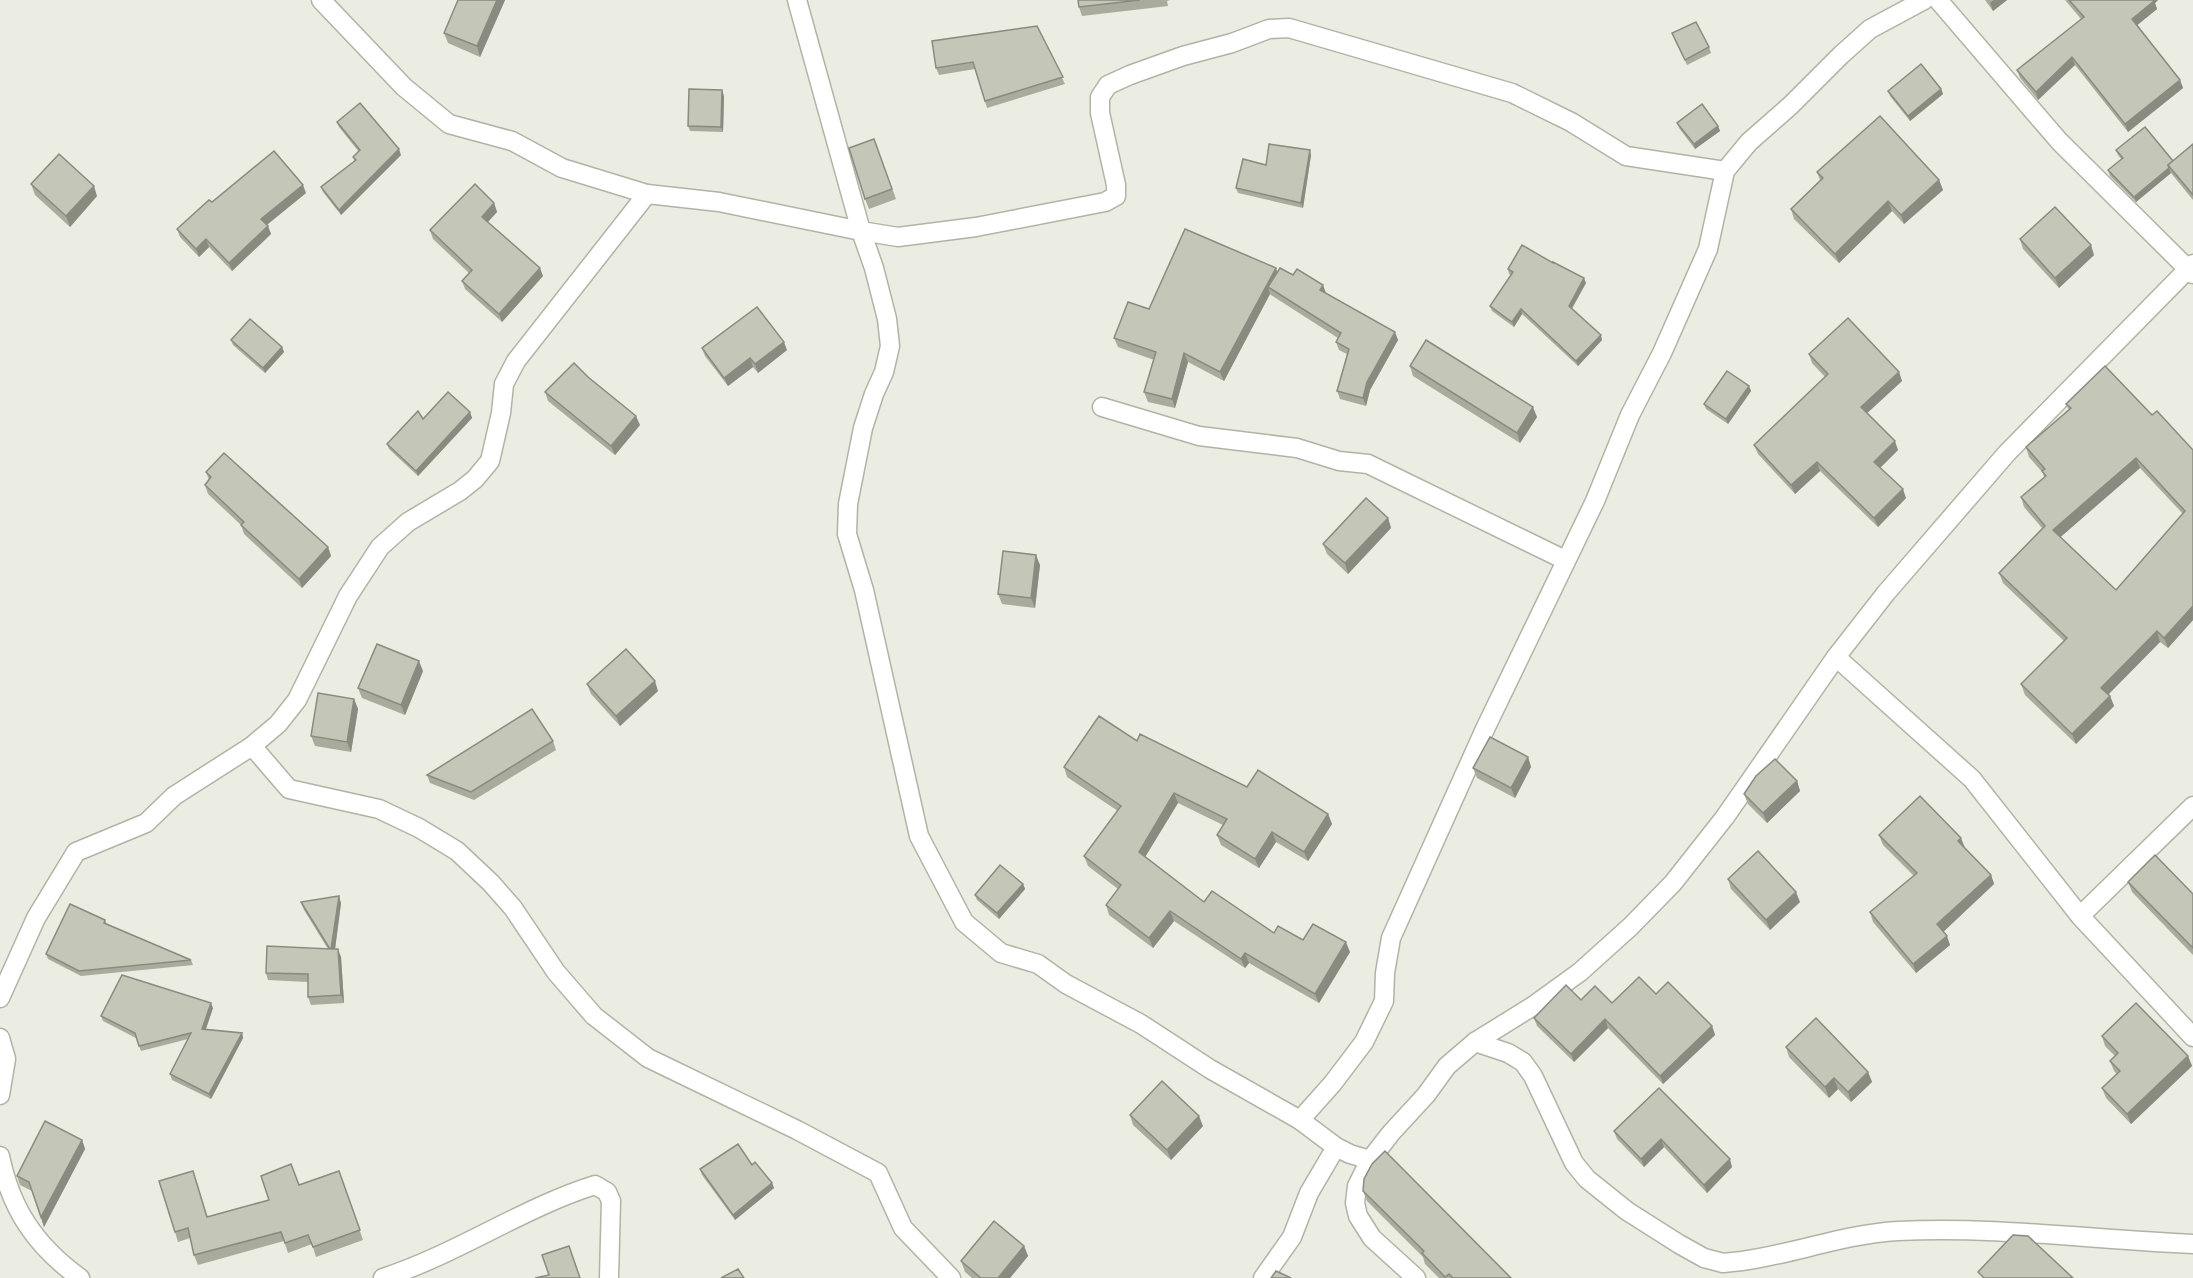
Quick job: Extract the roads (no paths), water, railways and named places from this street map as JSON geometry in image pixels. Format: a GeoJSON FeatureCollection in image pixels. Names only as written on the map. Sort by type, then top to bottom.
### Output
{"type":"FeatureCollection","features":[{"type":"Feature","properties":{"kind":"street"},"geometry":{"type":"LineString","coordinates":[[321,0],[404,87],[448,124],[512,141],[562,168],[647,194],[719,202],[898,237],[941,232],[1105,202],[1116,196],[1116,185],[1100,113],[1100,97],[1108,85],[1151,67],[1232,43],[1269,29],[1288,28],[1512,93],[1571,122],[1626,156],[1725,171]]}},
{"type":"Feature","properties":{"kind":"street"},"geometry":{"type":"LineString","coordinates":[[797,0],[887,319],[890,346],[884,372],[863,428],[848,504],[847,534],[864,590],[919,836],[964,922],[1001,953],[1038,964],[1066,984],[1141,1024],[1210,1069],[1300,1119],[1336,1147],[1371,1160]]}},
{"type":"Feature","properties":{"kind":"street"},"geometry":{"type":"LineString","coordinates":[[1300,1119],[1333,1083],[1364,1042],[1384,1001],[1385,973],[1391,938],[1485,729],[1595,501],[1630,415],[1662,353],[1708,249],[1725,171],[1749,142],[1870,29],[1924,0]]}},
{"type":"Feature","properties":{"kind":"street"},"geometry":{"type":"LineString","coordinates":[[1416,1278],[1372,1238],[1358,1216],[1355,1203],[1357,1186],[1371,1160],[1391,1133],[1426,1095],[1447,1066],[1475,1042],[1533,1006],[1580,972],[1630,927],[1673,883],[1725,817],[1836,657],[1886,593],[2007,453],[2191,269],[2059,141],[1938,0]]}},
{"type":"Feature","properties":{"kind":"street"},"geometry":{"type":"LineString","coordinates":[[0,998],[36,918],[76,852],[146,824],[174,795],[252,746],[278,724],[297,700],[348,596],[380,547],[408,522],[460,491],[475,479],[490,461],[501,413],[504,384],[516,361],[647,194]]}},
{"type":"Feature","properties":{"kind":"street"},"geometry":{"type":"LineString","coordinates":[[1102,407],[1199,436],[1297,448],[1339,461],[1368,464],[1565,560]]}},
{"type":"Feature","properties":{"kind":"street"},"geometry":{"type":"LineString","coordinates":[[1836,657],[1972,779],[2080,916],[2193,1037]]}},
{"type":"Feature","properties":{"kind":"street"},"geometry":{"type":"LineString","coordinates":[[252,746],[290,789],[379,809],[419,828],[457,851],[491,883],[513,908],[556,972],[594,1016],[648,1058],[797,1130],[878,1173],[903,1228],[951,1278]]}},
{"type":"Feature","properties":{"kind":"street"},"geometry":{"type":"LineString","coordinates":[[2080,916],[2193,806]]}},
{"type":"Feature","properties":{"kind":"street"},"geometry":{"type":"LineString","coordinates":[[0,1038],[3,1061],[0,1095]]}},
{"type":"Feature","properties":{"kind":"street"},"geometry":{"type":"LineString","coordinates":[[1475,1042],[1508,1053],[1523,1062],[1533,1076],[1574,1162],[1587,1179],[1627,1211],[1679,1245],[1704,1258],[1723,1263],[1751,1260],[1853,1236],[1898,1231],[2022,1233],[2193,1244]]}},
{"type":"Feature","properties":{"kind":"street"},"geometry":{"type":"LineString","coordinates":[[1263,1278],[1292,1237],[1310,1193],[1336,1147]]}},
{"type":"Feature","properties":{"kind":"street"},"geometry":{"type":"LineString","coordinates":[[0,1156],[16,1208],[28,1227],[58,1262],[80,1278]]}},
{"type":"Feature","properties":{"kind":"street"},"geometry":{"type":"LineString","coordinates":[[384,1278],[407,1270],[515,1218],[596,1185],[607,1192],[611,1201],[609,1278]]}}]}
